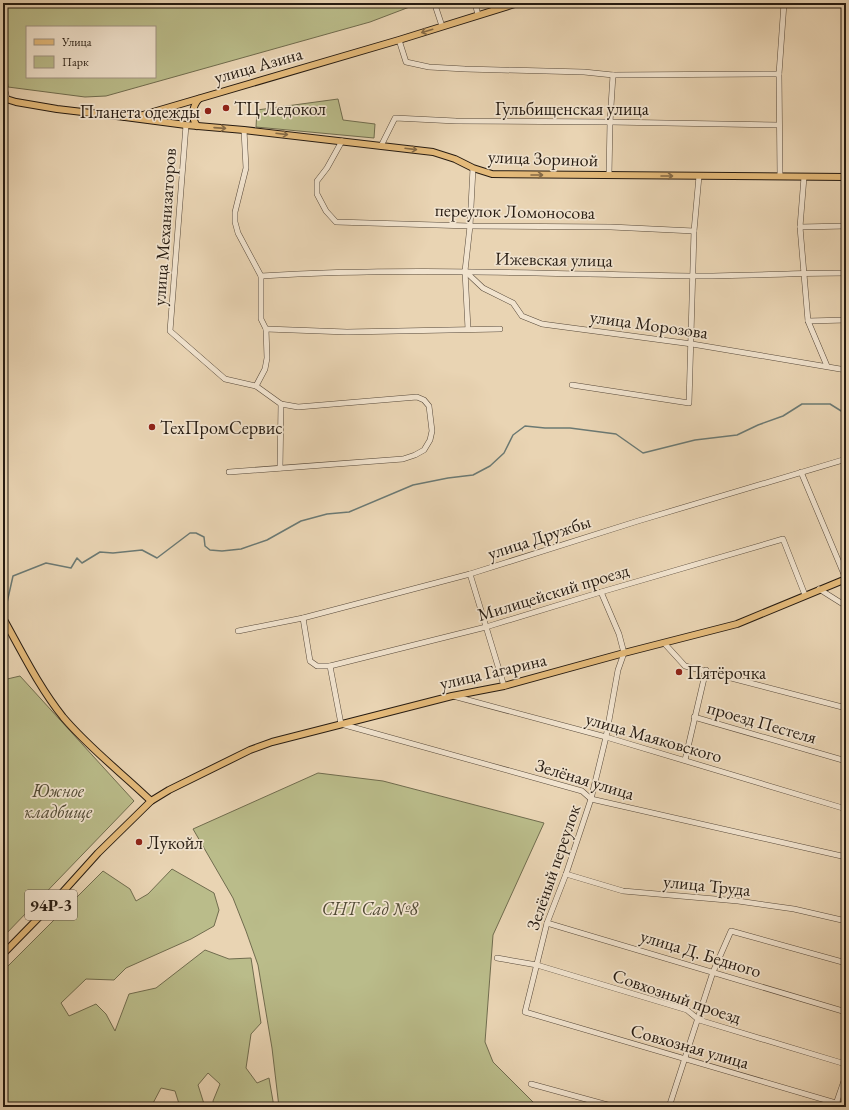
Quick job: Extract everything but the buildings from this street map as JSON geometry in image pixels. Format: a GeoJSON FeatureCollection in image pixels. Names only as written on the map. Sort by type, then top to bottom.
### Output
{"type":"FeatureCollection","features":[{"type":"Feature","properties":{"kind":"main road","name":"улица Азина"},"geometry":{"type":"LineString","coordinates":[[5,98],[44,108],[125,117],[143,114],[399,40],[518,3]]}},
{"type":"Feature","properties":{"kind":"main road"},"geometry":{"type":"LineString","coordinates":[[197,126],[193,119],[193,113],[194,106],[199,98]]}},
{"type":"Feature","properties":{"kind":"main road","name":"улица Зориной"},"geometry":{"type":"LineString","coordinates":[[125,117],[433,152],[492,174],[846,177]]}},
{"type":"Feature","properties":{"kind":"main road","name":"улица Гагарина"},"geometry":{"type":"LineString","coordinates":[[151,801],[169,790],[250,750],[272,742],[452,696],[504,686],[737,624],[846,579]]}},
{"type":"Feature","properties":{"kind":"main road"},"geometry":{"type":"LineString","coordinates":[[3,618],[43,688],[64,717],[89,744],[151,801]]}},
{"type":"Feature","properties":{"kind":"main road","name":"94Р-3"},"geometry":{"type":"LineString","coordinates":[[3,954],[52,904],[98,853],[151,801]]}},
{"type":"Feature","properties":{"kind":"street"},"geometry":{"type":"LineString","coordinates":[[436,3],[436,8],[442,26]]}},
{"type":"Feature","properties":{"kind":"street"},"geometry":{"type":"LineString","coordinates":[[475,3],[478,15]]}},
{"type":"Feature","properties":{"kind":"street"},"geometry":{"type":"LineString","coordinates":[[780,176],[779,74],[784,3]]}},
{"type":"Feature","properties":{"kind":"street"},"geometry":{"type":"LineString","coordinates":[[399,40],[406,62],[429,67],[584,72],[613,75],[779,74]]}},
{"type":"Feature","properties":{"kind":"street"},"geometry":{"type":"LineString","coordinates":[[609,175],[613,75]]}},
{"type":"Feature","properties":{"kind":"street"},"geometry":{"type":"LineString","coordinates":[[3,82],[5,98]]}},
{"type":"Feature","properties":{"kind":"street","name":"Гульбищенская улица"},"geometry":{"type":"LineString","coordinates":[[381,146],[395,118],[456,121],[779,125]]}},
{"type":"Feature","properties":{"kind":"street","name":"улица Механизаторов"},"geometry":{"type":"LineString","coordinates":[[186,125],[170,330],[225,379],[256,386]]}},
{"type":"Feature","properties":{"kind":"street"},"geometry":{"type":"LineString","coordinates":[[229,472],[403,459],[424,450],[430,440],[432,431],[429,406],[424,400],[417,397],[298,407],[281,404],[256,386],[265,369],[267,358],[266,329],[261,319],[261,276],[238,233],[235,222],[235,212],[246,168],[244,130]]}},
{"type":"Feature","properties":{"kind":"street","name":"переулок Ломоносова"},"geometry":{"type":"LineString","coordinates":[[342,141],[327,168],[317,181],[317,194],[326,211],[336,222],[470,226],[611,227],[694,231]]}},
{"type":"Feature","properties":{"kind":"street"},"geometry":{"type":"LineString","coordinates":[[468,329],[465,271],[470,226],[473,168]]}},
{"type":"Feature","properties":{"kind":"street"},"geometry":{"type":"LineString","coordinates":[[572,385],[690,403],[694,231],[699,176]]}},
{"type":"Feature","properties":{"kind":"street"},"geometry":{"type":"LineString","coordinates":[[804,177],[800,227],[808,322],[827,366]]}},
{"type":"Feature","properties":{"kind":"street"},"geometry":{"type":"LineString","coordinates":[[800,227],[846,226]]}},
{"type":"Feature","properties":{"kind":"street","name":"Ижевская улица"},"geometry":{"type":"LineString","coordinates":[[261,276],[308,273],[465,271],[693,276],[846,273]]}},
{"type":"Feature","properties":{"kind":"street","name":"улица Морозова"},"geometry":{"type":"LineString","coordinates":[[465,271],[483,288],[513,303],[522,316],[542,324],[692,344],[846,370]]}},
{"type":"Feature","properties":{"kind":"street"},"geometry":{"type":"LineString","coordinates":[[808,322],[846,320]]}},
{"type":"Feature","properties":{"kind":"street"},"geometry":{"type":"LineString","coordinates":[[266,329],[347,332],[500,329]]}},
{"type":"Feature","properties":{"kind":"street"},"geometry":{"type":"LineString","coordinates":[[280,468],[281,404]]}},
{"type":"Feature","properties":{"kind":"street","name":"улица Дружбы"},"geometry":{"type":"LineString","coordinates":[[238,631],[303,618],[470,574],[846,458]]}},
{"type":"Feature","properties":{"kind":"street"},"geometry":{"type":"LineString","coordinates":[[801,472],[846,579]]}},
{"type":"Feature","properties":{"kind":"street","name":"Милицейский проезд"},"geometry":{"type":"LineString","coordinates":[[330,666],[486,627],[783,539],[805,595]]}},
{"type":"Feature","properties":{"kind":"street"},"geometry":{"type":"LineString","coordinates":[[470,574],[504,686]]}},
{"type":"Feature","properties":{"kind":"street"},"geometry":{"type":"LineString","coordinates":[[819,589],[846,606]]}},
{"type":"Feature","properties":{"kind":"street"},"geometry":{"type":"LineString","coordinates":[[602,592],[619,634],[624,653]]}},
{"type":"Feature","properties":{"kind":"street"},"geometry":{"type":"LineString","coordinates":[[303,618],[310,661],[317,666],[330,666],[341,724]]}},
{"type":"Feature","properties":{"kind":"street"},"geometry":{"type":"LineString","coordinates":[[664,643],[685,666],[706,670],[846,708]]}},
{"type":"Feature","properties":{"kind":"street","name":"Зелёный переулок"},"geometry":{"type":"LineString","coordinates":[[525,1012],[547,923],[566,874],[591,799],[606,737],[618,670],[624,653]]}},
{"type":"Feature","properties":{"kind":"street"},"geometry":{"type":"LineString","coordinates":[[685,760],[706,670]]}},
{"type":"Feature","properties":{"kind":"street","name":"улица Маяковского"},"geometry":{"type":"LineString","coordinates":[[452,696],[606,737],[846,809]]}},
{"type":"Feature","properties":{"kind":"street","name":"проезд Пестеля"},"geometry":{"type":"LineString","coordinates":[[694,717],[846,761]]}},
{"type":"Feature","properties":{"kind":"street","name":"Зелёная улица"},"geometry":{"type":"LineString","coordinates":[[341,724],[582,791],[591,799],[846,858]]}},
{"type":"Feature","properties":{"kind":"street","name":"улица Труда"},"geometry":{"type":"LineString","coordinates":[[566,874],[623,891],[738,901],[794,909],[846,921]]}},
{"type":"Feature","properties":{"kind":"street","name":"улица Д. Бедного"},"geometry":{"type":"LineString","coordinates":[[547,923],[846,1012]]}},
{"type":"Feature","properties":{"kind":"street"},"geometry":{"type":"LineString","coordinates":[[670,1107],[714,972],[731,931],[846,963]]}},
{"type":"Feature","properties":{"kind":"street","name":"Совхозный проезд"},"geometry":{"type":"LineString","coordinates":[[497,958],[537,965],[688,1010],[699,1020],[842,1063],[846,1061]]}},
{"type":"Feature","properties":{"kind":"street","name":"Совхозная улица"},"geometry":{"type":"LineString","coordinates":[[525,1012],[836,1105],[846,1106]]}},
{"type":"Feature","properties":{"kind":"street"},"geometry":{"type":"LineString","coordinates":[[836,1105],[846,1075]]}},
{"type":"Feature","properties":{"kind":"street"},"geometry":{"type":"LineString","coordinates":[[531,1084],[615,1107]]}},
{"type":"Feature","properties":{"kind":"green space"},"geometry":{"type":"Polygon","coordinates":[[[3,3],[420,3],[370,22],[106,96],[85,97],[8,87],[3,42],[3,3]]]}},
{"type":"Feature","properties":{"kind":"green space"},"geometry":{"type":"Polygon","coordinates":[[[338,99],[343,120],[375,124],[374,138],[256,127],[257,110],[338,99]]]}},
{"type":"Feature","properties":{"kind":"green space","name":"Южное кладбище"},"geometry":{"type":"Polygon","coordinates":[[[20,676],[134,801],[3,937],[3,680],[20,676]]]}},
{"type":"Feature","properties":{"kind":"green space","name":"СНТ Сад №8"},"geometry":{"type":"Polygon","coordinates":[[[318,773],[383,781],[544,823],[493,935],[485,1042],[493,1062],[538,1107],[279,1107],[272,1048],[258,965],[233,898],[193,829],[318,773]]]}},
{"type":"Feature","properties":{"kind":"green space"},"geometry":{"type":"Polygon","coordinates":[[[172,869],[214,893],[219,910],[214,926],[191,939],[126,968],[114,980],[86,979],[61,1003],[69,1016],[96,1004],[106,1014],[115,1031],[129,994],[156,988],[205,950],[229,959],[251,958],[261,1023],[251,1034],[246,1068],[257,1083],[269,1078],[274,1107],[214,1107],[213,1101],[220,1084],[208,1073],[198,1085],[205,1107],[180,1107],[175,1091],[161,1088],[151,1107],[3,1107],[3,971],[103,871],[130,889],[136,901],[148,894],[172,869]]]}},
{"type":"Feature","properties":{"kind":"waterway"},"geometry":{"type":"LineString","coordinates":[[3,609],[6,607],[13,576],[46,563],[71,568],[77,558],[82,563],[100,552],[113,553],[142,550],[157,558],[190,533],[196,533],[204,537],[205,546],[210,550],[222,551],[241,549],[267,540],[301,521],[327,514],[349,512],[413,485],[473,475],[490,466],[504,453],[513,435],[525,426],[570,428],[616,434],[643,453],[695,440],[737,435],[758,425],[783,416],[802,404],[830,404],[846,414]]}},
{"type":"Feature","properties":{"kind":"place","name":"ТЦ Ледокол"},"geometry":{"type":"Point","coordinates":[226,108]}},
{"type":"Feature","properties":{"kind":"place","name":"Планета одежды"},"geometry":{"type":"Point","coordinates":[208,111]}},
{"type":"Feature","properties":{"kind":"place","name":"ТехПромСервис"},"geometry":{"type":"Point","coordinates":[152,427]}},
{"type":"Feature","properties":{"kind":"place","name":"Пятёрочка"},"geometry":{"type":"Point","coordinates":[679,672]}},
{"type":"Feature","properties":{"kind":"place","name":"Лукойл"},"geometry":{"type":"Point","coordinates":[139,842]}}]}
